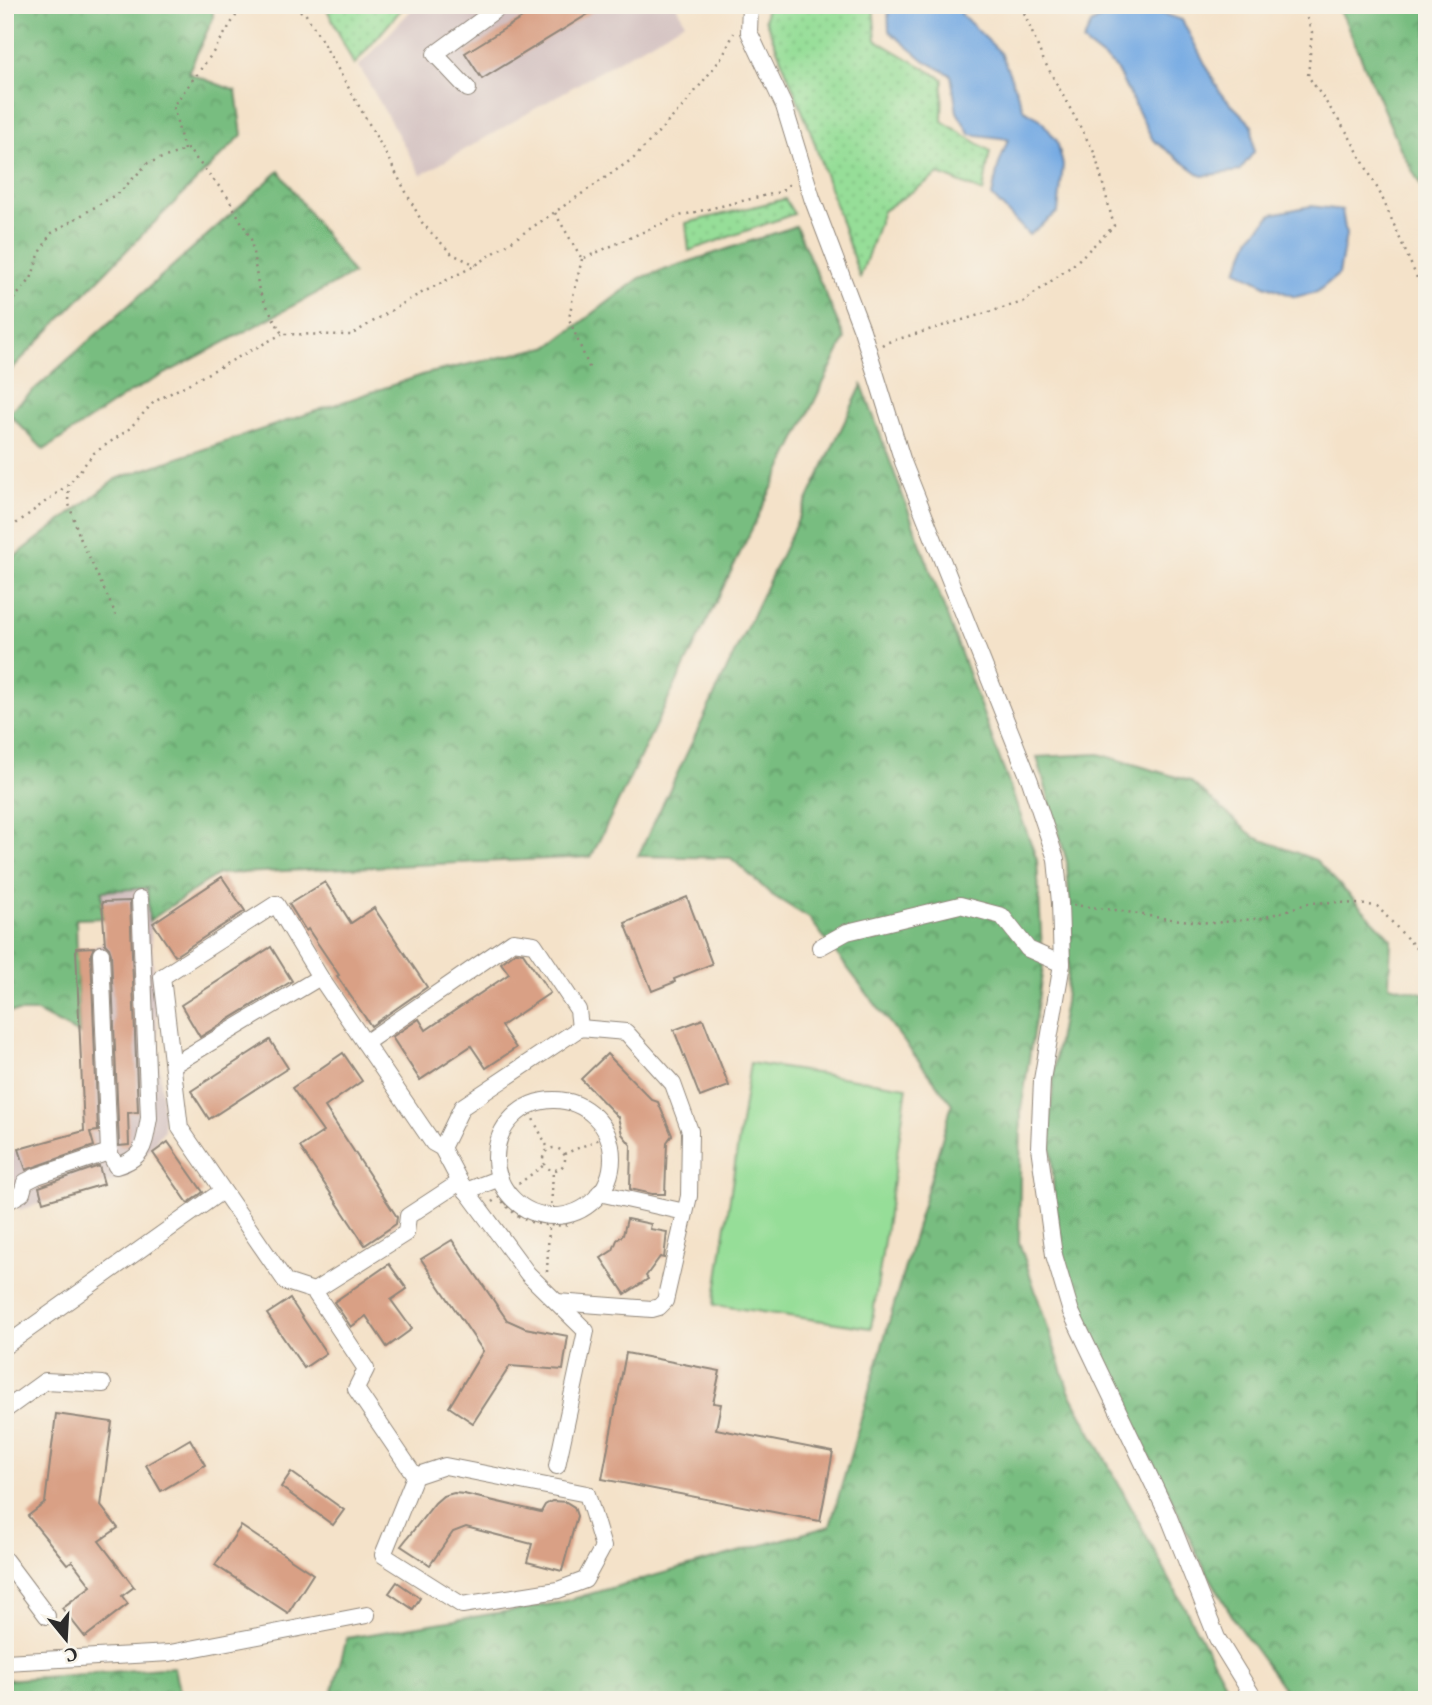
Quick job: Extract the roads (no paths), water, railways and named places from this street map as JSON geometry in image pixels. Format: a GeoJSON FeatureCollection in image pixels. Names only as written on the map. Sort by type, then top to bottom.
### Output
{"type":"FeatureCollection","features":[{"type":"Feature","properties":{"kind":"street"},"geometry":{"type":"LineString","coordinates":[[468,89],[435,54],[502,5]]}},
{"type":"Feature","properties":{"kind":"street"},"geometry":{"type":"LineString","coordinates":[[750,5],[749,32],[785,106],[812,198],[862,330],[903,462],[1030,781],[1056,859],[1062,964],[1042,1080],[1039,1147],[1054,1255],[1071,1311],[1168,1515],[1217,1638],[1255,1700]]}},
{"type":"Feature","properties":{"kind":"street"},"geometry":{"type":"LineString","coordinates":[[101,954],[109,1152],[116,1166],[131,1162],[143,1147],[149,1118],[140,900]]}},
{"type":"Feature","properties":{"kind":"street"},"geometry":{"type":"LineString","coordinates":[[415,1476],[356,1389],[366,1368],[314,1291],[286,1282],[180,1128],[162,977],[276,904],[320,977],[433,1143],[442,1148],[463,1187],[528,1274],[586,1331],[557,1466]]}},
{"type":"Feature","properties":{"kind":"street"},"geometry":{"type":"LineString","coordinates":[[820,947],[847,932],[960,905],[1002,916],[1028,949],[1062,964]]}},
{"type":"Feature","properties":{"kind":"street"},"geometry":{"type":"LineString","coordinates":[[365,1043],[513,942],[534,944],[578,1010],[580,1028]]}},
{"type":"Feature","properties":{"kind":"street"},"geometry":{"type":"LineString","coordinates":[[173,1065],[320,977]]}},
{"type":"Feature","properties":{"kind":"street"},"geometry":{"type":"LineString","coordinates":[[442,1148],[463,1107],[580,1028],[626,1032],[673,1084],[690,1131],[689,1196],[665,1301],[652,1309],[552,1297]]}},
{"type":"Feature","properties":{"kind":"street"},"geometry":{"type":"LineString","coordinates":[[556,1100],[575,1103],[591,1113],[604,1127],[611,1145],[612,1164],[607,1182],[599,1193],[583,1208],[567,1214],[534,1212],[519,1204],[507,1192],[496,1159],[499,1140],[507,1124],[520,1110],[538,1102],[556,1100]]}},
{"type":"Feature","properties":{"kind":"street"},"geometry":{"type":"LineString","coordinates":[[5,1203],[22,1193],[25,1182],[37,1176],[109,1152]]}},
{"type":"Feature","properties":{"kind":"street"},"geometry":{"type":"LineString","coordinates":[[314,1291],[406,1233],[408,1216],[463,1187],[506,1183]]}},
{"type":"Feature","properties":{"kind":"street"},"geometry":{"type":"LineString","coordinates":[[5,1346],[222,1191]]}},
{"type":"Feature","properties":{"kind":"street"},"geometry":{"type":"LineString","coordinates":[[599,1193],[685,1212]]}},
{"type":"Feature","properties":{"kind":"street"},"geometry":{"type":"LineString","coordinates":[[5,1410],[45,1381],[103,1384]]}},
{"type":"Feature","properties":{"kind":"street"},"geometry":{"type":"LineString","coordinates":[[445,1466],[587,1494],[603,1547],[585,1580],[558,1590],[462,1605],[383,1555],[415,1476],[445,1466]]}},
{"type":"Feature","properties":{"kind":"street"},"geometry":{"type":"LineString","coordinates":[[5,1560],[47,1616]]}},
{"type":"Feature","properties":{"kind":"street"},"geometry":{"type":"LineString","coordinates":[[5,1662],[170,1653],[368,1615]]}},
{"type":"Feature","properties":{"kind":"water"},"geometry":{"type":"Polygon","coordinates":[[[888,5],[964,5],[961,14],[1001,53],[1024,110],[1040,119],[1057,141],[1063,165],[1058,212],[1029,235],[992,196],[1008,139],[970,134],[957,112],[951,75],[925,61],[889,31],[888,5]]]}},
{"type":"Feature","properties":{"kind":"water"},"geometry":{"type":"Polygon","coordinates":[[[1120,7],[1155,11],[1182,20],[1221,94],[1252,125],[1254,152],[1239,171],[1202,176],[1153,140],[1115,67],[1083,42],[1091,24],[1120,7]]]}},
{"type":"Feature","properties":{"kind":"water"},"geometry":{"type":"Polygon","coordinates":[[[1311,206],[1342,210],[1346,235],[1339,274],[1317,292],[1295,297],[1236,270],[1251,237],[1272,214],[1311,206]]]}}]}
